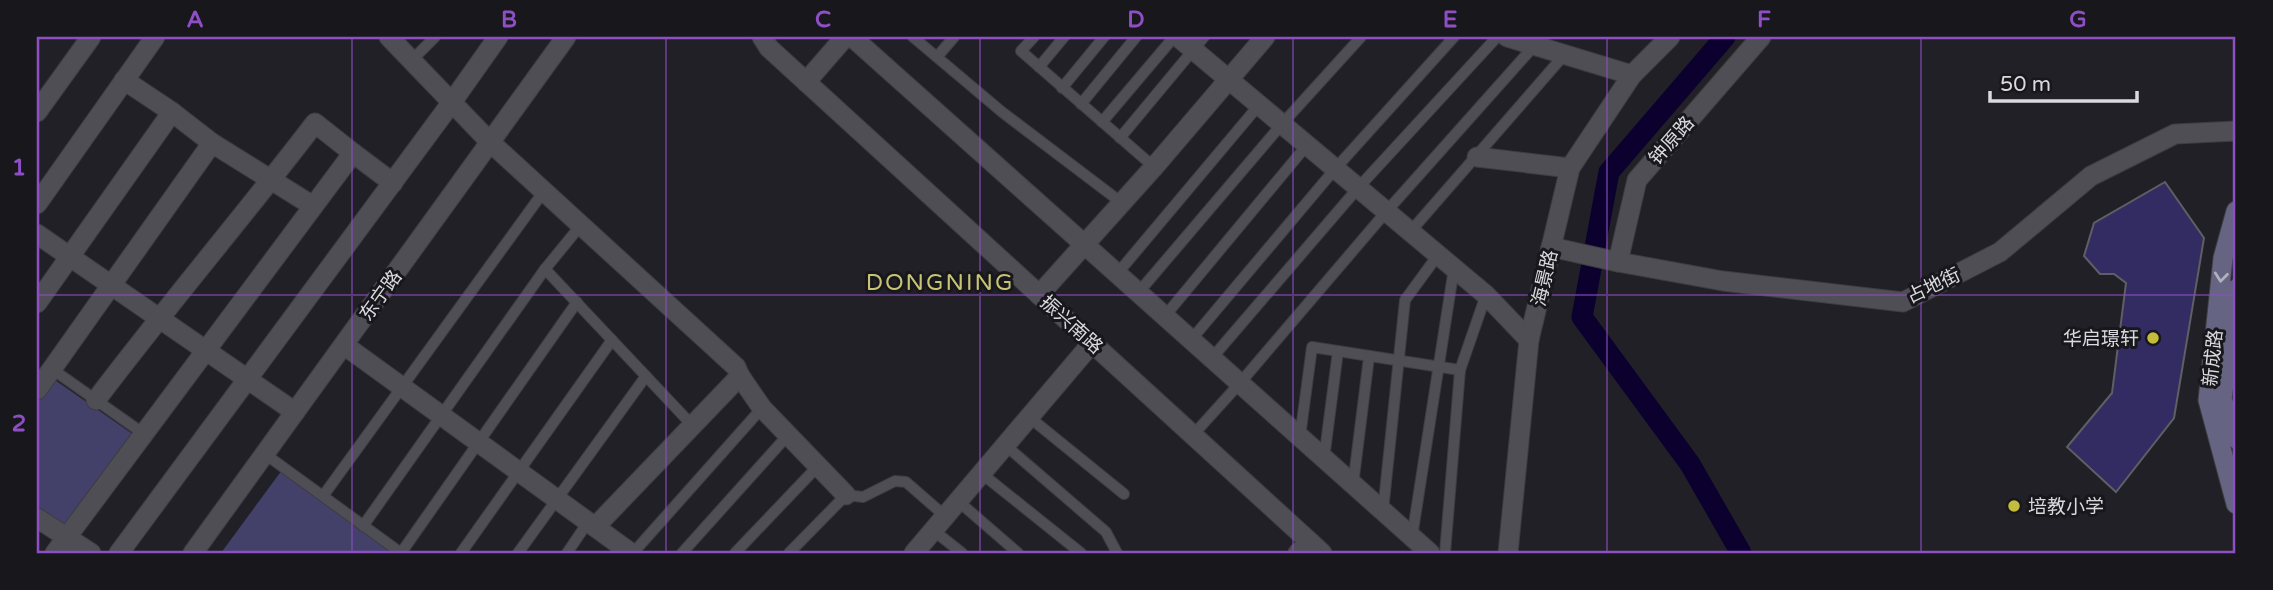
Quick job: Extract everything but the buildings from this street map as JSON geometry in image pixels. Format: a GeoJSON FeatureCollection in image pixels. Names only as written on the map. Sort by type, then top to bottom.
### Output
{"type":"FeatureCollection","features":[{"type":"Feature","properties":{"kind":"main road","name":"新成路"},"geometry":{"type":"LineString","coordinates":[[2236,211],[2223,258],[2208,400],[2236,505]]}},
{"type":"Feature","properties":{"kind":"main road"},"geometry":{"type":"LineString","coordinates":[[2236,289],[2222,399],[2236,439]]}},
{"type":"Feature","properties":{"kind":"street"},"geometry":{"type":"LineString","coordinates":[[37,112],[91,37]]}},
{"type":"Feature","properties":{"kind":"street"},"geometry":{"type":"LineString","coordinates":[[37,204],[155,37]]}},
{"type":"Feature","properties":{"kind":"street"},"geometry":{"type":"LineString","coordinates":[[389,37],[490,142],[736,367],[762,408],[846,495]]}},
{"type":"Feature","properties":{"kind":"street"},"geometry":{"type":"LineString","coordinates":[[119,553],[498,37]]}},
{"type":"Feature","properties":{"kind":"street","name":"东宁路"},"geometry":{"type":"LineString","coordinates":[[194,553],[566,37]]}},
{"type":"Feature","properties":{"kind":"street","name":"振兴南路"},"geometry":{"type":"LineString","coordinates":[[762,37],[769,48],[1193,435],[1310,550]]}},
{"type":"Feature","properties":{"kind":"street"},"geometry":{"type":"LineString","coordinates":[[806,82],[845,37]]}},
{"type":"Feature","properties":{"kind":"street"},"geometry":{"type":"LineString","coordinates":[[852,37],[1430,553]]}},
{"type":"Feature","properties":{"kind":"street"},"geometry":{"type":"LineString","coordinates":[[1039,295],[1154,167],[1265,37]]}},
{"type":"Feature","properties":{"kind":"street"},"geometry":{"type":"LineString","coordinates":[[1507,37],[1632,75]]}},
{"type":"Feature","properties":{"kind":"street","name":"海景路"},"geometry":{"type":"LineString","coordinates":[[1508,553],[1529,340],[1570,169],[1632,75],[1670,37]]}},
{"type":"Feature","properties":{"kind":"street","name":"钟原路"},"geometry":{"type":"LineString","coordinates":[[1609,260],[1637,180],[1760,37]]}},
{"type":"Feature","properties":{"kind":"street"},"geometry":{"type":"LineString","coordinates":[[1187,40],[1229,80],[1486,295],[1529,340]]}},
{"type":"Feature","properties":{"kind":"street"},"geometry":{"type":"LineString","coordinates":[[124,80],[172,111],[212,143],[313,206]]}},
{"type":"Feature","properties":{"kind":"street"},"geometry":{"type":"LineString","coordinates":[[37,303],[172,111]]}},
{"type":"Feature","properties":{"kind":"street"},"geometry":{"type":"LineString","coordinates":[[96,400],[158,318],[315,123],[393,183]]}},
{"type":"Feature","properties":{"kind":"street","name":"占地街"},"geometry":{"type":"LineString","coordinates":[[1550,247],[1723,281],[1902,302],[2000,252],[2091,176],[2175,134],[2236,131]]}},
{"type":"Feature","properties":{"kind":"street"},"geometry":{"type":"LineString","coordinates":[[37,390],[212,143]]}},
{"type":"Feature","properties":{"kind":"street"},"geometry":{"type":"LineString","coordinates":[[61,545],[353,153]]}},
{"type":"Feature","properties":{"kind":"street"},"geometry":{"type":"LineString","coordinates":[[1477,158],[1570,169]]}},
{"type":"Feature","properties":{"kind":"street"},"geometry":{"type":"LineString","coordinates":[[37,234],[295,412]]}},
{"type":"Feature","properties":{"kind":"street"},"geometry":{"type":"LineString","coordinates":[[914,553],[1092,343]]}},
{"type":"Feature","properties":{"kind":"street"},"geometry":{"type":"LineString","coordinates":[[344,345],[632,553]]}},
{"type":"Feature","properties":{"kind":"street"},"geometry":{"type":"LineString","coordinates":[[592,524],[740,376]]}},
{"type":"Feature","properties":{"kind":"street"},"geometry":{"type":"LineString","coordinates":[[37,518],[61,545],[91,553]]}},
{"type":"Feature","properties":{"kind":"lane"},"geometry":{"type":"LineString","coordinates":[[412,60],[435,37]]}},
{"type":"Feature","properties":{"kind":"lane"},"geometry":{"type":"LineString","coordinates":[[936,57],[954,37]]}},
{"type":"Feature","properties":{"kind":"lane"},"geometry":{"type":"LineString","coordinates":[[1034,37],[1021,51],[1154,167]]}},
{"type":"Feature","properties":{"kind":"lane"},"geometry":{"type":"LineString","coordinates":[[1039,67],[1064,37]]}},
{"type":"Feature","properties":{"kind":"lane"},"geometry":{"type":"LineString","coordinates":[[1062,88],[1104,37]]}},
{"type":"Feature","properties":{"kind":"lane"},"geometry":{"type":"LineString","coordinates":[[1081,104],[1136,37]]}},
{"type":"Feature","properties":{"kind":"lane"},"geometry":{"type":"LineString","coordinates":[[1138,293],[1282,124],[1361,37]]}},
{"type":"Feature","properties":{"kind":"lane"},"geometry":{"type":"LineString","coordinates":[[1191,340],[1335,169],[1454,37]]}},
{"type":"Feature","properties":{"kind":"lane"},"geometry":{"type":"LineString","coordinates":[[1212,358],[1358,188],[1497,37]]}},
{"type":"Feature","properties":{"kind":"lane"},"geometry":{"type":"LineString","coordinates":[[916,38],[1002,112],[1122,203]]}},
{"type":"Feature","properties":{"kind":"lane"},"geometry":{"type":"LineString","coordinates":[[1102,122],[1187,40]]}},
{"type":"Feature","properties":{"kind":"lane"},"geometry":{"type":"LineString","coordinates":[[1120,138],[1187,40]]}},
{"type":"Feature","properties":{"kind":"lane"},"geometry":{"type":"LineString","coordinates":[[1193,435],[1535,45]]}},
{"type":"Feature","properties":{"kind":"lane"},"geometry":{"type":"LineString","coordinates":[[1410,232],[1565,54]]}},
{"type":"Feature","properties":{"kind":"lane"},"geometry":{"type":"LineString","coordinates":[[1117,274],[1259,105]]}},
{"type":"Feature","properties":{"kind":"lane"},"geometry":{"type":"LineString","coordinates":[[1165,316],[1307,145]]}},
{"type":"Feature","properties":{"kind":"lane"},"geometry":{"type":"LineString","coordinates":[[323,496],[544,191]]}},
{"type":"Feature","properties":{"kind":"lane"},"geometry":{"type":"LineString","coordinates":[[363,526],[545,269],[581,225]]}},
{"type":"Feature","properties":{"kind":"lane"},"geometry":{"type":"LineString","coordinates":[[1383,511],[1405,300],[1438,256]]}},
{"type":"Feature","properties":{"kind":"lane"},"geometry":{"type":"LineString","coordinates":[[1412,537],[1454,268]]}},
{"type":"Feature","properties":{"kind":"lane"},"geometry":{"type":"LineString","coordinates":[[545,269],[692,425]]}},
{"type":"Feature","properties":{"kind":"lane"},"geometry":{"type":"LineString","coordinates":[[1445,553],[1460,370],[1486,295]]}},
{"type":"Feature","properties":{"kind":"lane"},"geometry":{"type":"LineString","coordinates":[[265,454],[401,553],[577,302]]}},
{"type":"Feature","properties":{"kind":"lane"},"geometry":{"type":"LineString","coordinates":[[461,553],[612,340]]}},
{"type":"Feature","properties":{"kind":"lane"},"geometry":{"type":"LineString","coordinates":[[1300,437],[1312,347],[1460,370]]}},
{"type":"Feature","properties":{"kind":"lane"},"geometry":{"type":"LineString","coordinates":[[1324,459],[1338,351]]}},
{"type":"Feature","properties":{"kind":"lane"},"geometry":{"type":"LineString","coordinates":[[1353,485],[1369,357]]}},
{"type":"Feature","properties":{"kind":"lane"},"geometry":{"type":"LineString","coordinates":[[52,369],[144,434]]}},
{"type":"Feature","properties":{"kind":"lane"},"geometry":{"type":"LineString","coordinates":[[518,553],[646,376]]}},
{"type":"Feature","properties":{"kind":"lane"},"geometry":{"type":"LineString","coordinates":[[632,553],[762,408]]}},
{"type":"Feature","properties":{"kind":"lane"},"geometry":{"type":"LineString","coordinates":[[1029,417],[1124,494]]}},
{"type":"Feature","properties":{"kind":"lane"},"geometry":{"type":"LineString","coordinates":[[682,553],[788,435]]}},
{"type":"Feature","properties":{"kind":"lane"},"geometry":{"type":"LineString","coordinates":[[1005,445],[1106,532],[1117,553]]}},
{"type":"Feature","properties":{"kind":"lane"},"geometry":{"type":"LineString","coordinates":[[735,553],[818,466]]}},
{"type":"Feature","properties":{"kind":"lane"},"geometry":{"type":"LineString","coordinates":[[981,474],[1081,553]]}},
{"type":"Feature","properties":{"kind":"lane"},"geometry":{"type":"LineString","coordinates":[[789,553],[846,495],[863,497],[895,481],[906,482],[962,553]]}},
{"type":"Feature","properties":{"kind":"lane"},"geometry":{"type":"LineString","coordinates":[[958,501],[1018,553]]}},
{"type":"Feature","properties":{"kind":"lane"},"geometry":{"type":"LineString","coordinates":[[568,553],[592,524]]}},
{"type":"Feature","properties":{"kind":"shaded area"},"geometry":{"type":"Polygon","coordinates":[[[52,378],[134,435],[68,530],[37,508],[37,401],[52,378]]]}},
{"type":"Feature","properties":{"kind":"shaded area"},"geometry":{"type":"Polygon","coordinates":[[[282,470],[395,553],[221,553],[282,470]]]}},
{"type":"Feature","properties":{"kind":"waterway"},"geometry":{"type":"LineString","coordinates":[[1725,37],[1609,172],[1582,317],[1690,464],[1741,553]]}},
{"type":"Feature","properties":{"kind":"place","name":"华启璟轩"},"geometry":{"type":"Point","coordinates":[2153,338]}},
{"type":"Feature","properties":{"kind":"place","name":"培教小学"},"geometry":{"type":"Point","coordinates":[2014,506]}},
{"type":"Feature","properties":{"kind":"district","name":"DONGNING"},"geometry":{"type":"Point","coordinates":[940,282]}}]}
